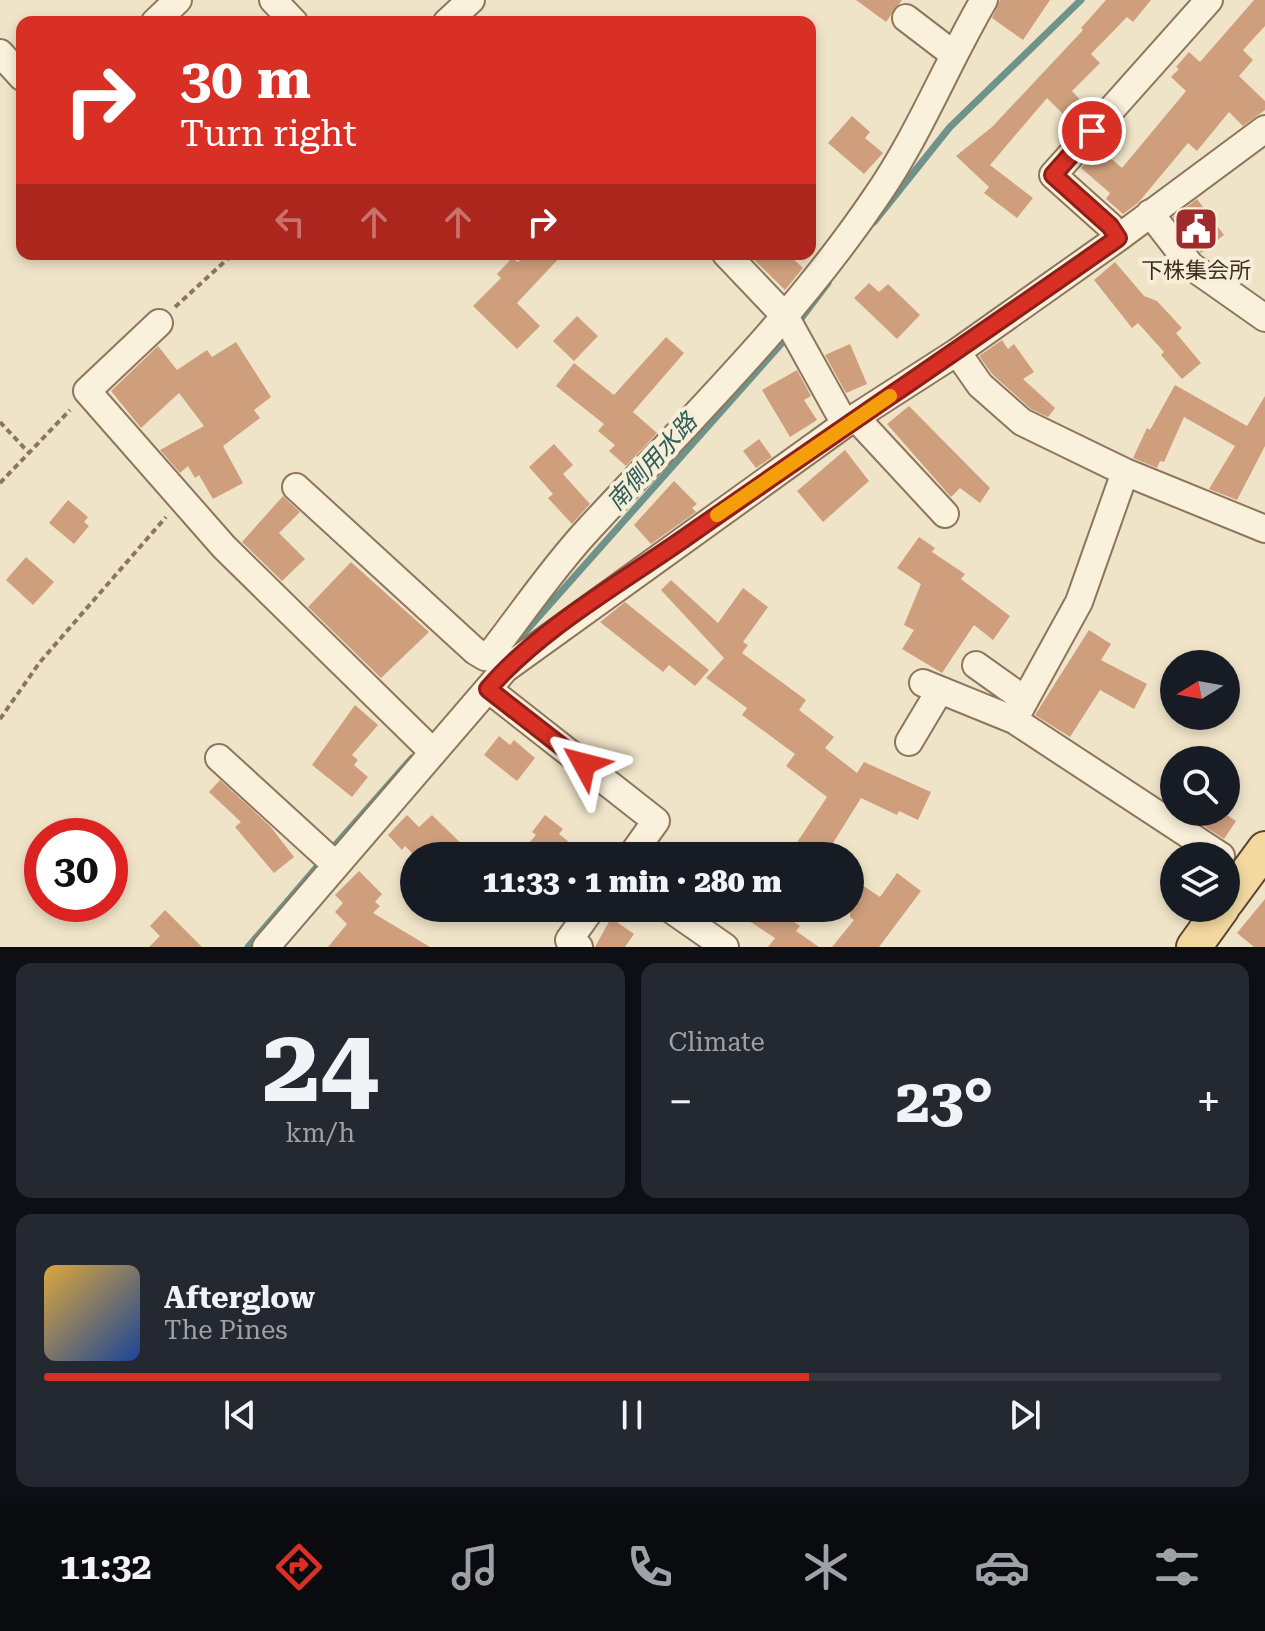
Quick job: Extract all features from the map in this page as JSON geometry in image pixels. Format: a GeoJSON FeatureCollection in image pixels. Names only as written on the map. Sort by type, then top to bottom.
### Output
{"type":"FeatureCollection","features":[{"type":"Feature","properties":{"kind":"main road"},"geometry":{"type":"LineString","coordinates":[[1194,947],[1212,922]]}},
{"type":"Feature","properties":{"kind":"street"},"geometry":{"type":"LineString","coordinates":[[161,16],[178,0]]}},
{"type":"Feature","properties":{"kind":"street"},"geometry":{"type":"LineString","coordinates":[[273,0],[288,16]]}},
{"type":"Feature","properties":{"kind":"street"},"geometry":{"type":"LineString","coordinates":[[454,16],[471,0]]}},
{"type":"Feature","properties":{"kind":"street"},"geometry":{"type":"LineString","coordinates":[[266,947],[433,752],[495,670],[583,534],[785,316],[876,198],[922,125],[953,54],[984,0]]}},
{"type":"Feature","properties":{"kind":"street"},"geometry":{"type":"LineString","coordinates":[[1118,238],[1110,226],[1053,175],[1209,0]]}},
{"type":"Feature","properties":{"kind":"street"},"geometry":{"type":"LineString","coordinates":[[906,18],[953,54]]}},
{"type":"Feature","properties":{"kind":"street"},"geometry":{"type":"LineString","coordinates":[[0,53],[16,70]]}},
{"type":"Feature","properties":{"kind":"street"},"geometry":{"type":"LineString","coordinates":[[495,670],[851,421],[957,352],[1265,129]]}},
{"type":"Feature","properties":{"kind":"street"},"geometry":{"type":"LineString","coordinates":[[1150,213],[1191,266],[1265,318]]}},
{"type":"Feature","properties":{"kind":"street"},"geometry":{"type":"LineString","coordinates":[[732,260],[785,316],[851,421],[945,514]]}},
{"type":"Feature","properties":{"kind":"street"},"geometry":{"type":"LineString","coordinates":[[159,323],[87,391],[224,547],[433,752]]}},
{"type":"Feature","properties":{"kind":"street"},"geometry":{"type":"LineString","coordinates":[[957,352],[980,385],[1022,422],[1125,472],[1265,529]]}},
{"type":"Feature","properties":{"kind":"street"},"geometry":{"type":"LineString","coordinates":[[1019,710],[1079,602],[1125,472]]}},
{"type":"Feature","properties":{"kind":"street"},"geometry":{"type":"LineString","coordinates":[[296,487],[485,657],[495,670],[656,821],[641,842]]}},
{"type":"Feature","properties":{"kind":"street"},"geometry":{"type":"LineString","coordinates":[[976,665],[1019,710],[1215,842]]}},
{"type":"Feature","properties":{"kind":"street"},"geometry":{"type":"LineString","coordinates":[[909,742],[932,686],[1019,710]]}},
{"type":"Feature","properties":{"kind":"street"},"geometry":{"type":"LineString","coordinates":[[219,758],[336,865]]}},
{"type":"Feature","properties":{"kind":"street"},"geometry":{"type":"LineString","coordinates":[[579,947],[569,940],[582,922]]}},
{"type":"Feature","properties":{"kind":"street"},"geometry":{"type":"LineString","coordinates":[[689,922],[725,947]]}},
{"type":"Feature","properties":{"kind":"path"},"geometry":{"type":"LineString","coordinates":[[159,323],[227,260]]}},
{"type":"Feature","properties":{"kind":"path"},"geometry":{"type":"LineString","coordinates":[[0,483],[87,391]]}},
{"type":"Feature","properties":{"kind":"path"},"geometry":{"type":"LineString","coordinates":[[0,422],[30,454]]}},
{"type":"Feature","properties":{"kind":"path"},"geometry":{"type":"LineString","coordinates":[[0,719],[40,662],[181,499]]}},
{"type":"Feature","properties":{"kind":"building"},"geometry":{"type":"Polygon","coordinates":[[[856,0],[902,0],[886,22],[856,0]]]}},
{"type":"Feature","properties":{"kind":"building"},"geometry":{"type":"Polygon","coordinates":[[[1000,0],[1050,0],[1023,40],[992,18],[1000,0]]]}},
{"type":"Feature","properties":{"kind":"building"},"geometry":{"type":"Polygon","coordinates":[[[1106,0],[1151,0],[1133,22],[1127,17],[1091,54],[1100,63],[1072,91],[1083,103],[1068,119],[1047,98],[990,165],[1033,198],[1017,218],[984,193],[989,187],[956,156],[992,127],[1083,30],[1081,28],[1106,0]]]}},
{"type":"Feature","properties":{"kind":"building"},"geometry":{"type":"Polygon","coordinates":[[[1254,0],[1265,0],[1265,26],[1243,50],[1253,60],[1239,76],[1265,101],[1265,110],[1243,126],[1229,112],[1197,151],[1188,143],[1138,203],[1123,214],[1106,199],[1110,193],[1081,168],[1099,148],[1122,168],[1186,91],[1171,77],[1179,69],[1176,67],[1189,52],[1200,62],[1254,0]]]}},
{"type":"Feature","properties":{"kind":"building"},"geometry":{"type":"Polygon","coordinates":[[[852,116],[870,132],[865,138],[883,153],[864,174],[828,143],[852,116]]]}},
{"type":"Feature","properties":{"kind":"building"},"geometry":{"type":"Polygon","coordinates":[[[1197,199],[1224,235],[1201,253],[1173,217],[1197,199]]]}},
{"type":"Feature","properties":{"kind":"building"},"geometry":{"type":"Polygon","coordinates":[[[510,260],[557,260],[517,303],[540,326],[517,349],[473,306],[501,278],[497,274],[510,260]]]}},
{"type":"Feature","properties":{"kind":"building"},"geometry":{"type":"Polygon","coordinates":[[[754,260],[794,260],[803,268],[785,290],[754,260]]]}},
{"type":"Feature","properties":{"kind":"building"},"geometry":{"type":"Polygon","coordinates":[[[1115,262],[1144,296],[1157,301],[1182,328],[1176,333],[1201,363],[1182,379],[1161,355],[1164,352],[1138,323],[1132,328],[1094,280],[1115,262]]]}},
{"type":"Feature","properties":{"kind":"building"},"geometry":{"type":"Polygon","coordinates":[[[869,283],[879,292],[888,284],[920,315],[897,339],[854,298],[869,283]]]}},
{"type":"Feature","properties":{"kind":"building"},"geometry":{"type":"Polygon","coordinates":[[[577,316],[598,336],[574,361],[553,341],[577,316]]]}},
{"type":"Feature","properties":{"kind":"building"},"geometry":{"type":"Polygon","coordinates":[[[666,337],[684,353],[633,412],[657,433],[626,466],[609,451],[615,445],[598,431],[604,424],[556,386],[574,363],[614,395],[666,337]]]}},
{"type":"Feature","properties":{"kind":"building"},"geometry":{"type":"Polygon","coordinates":[[[1002,340],[1008,349],[1014,344],[1034,372],[1023,379],[1055,408],[1048,417],[1031,409],[992,374],[979,356],[1002,340]]]}},
{"type":"Feature","properties":{"kind":"building"},"geometry":{"type":"Polygon","coordinates":[[[236,342],[271,397],[254,410],[260,418],[223,446],[243,483],[213,499],[199,475],[195,478],[188,466],[180,473],[160,450],[204,426],[179,393],[141,428],[111,391],[158,346],[177,370],[207,350],[212,357],[236,342]]]}},
{"type":"Feature","properties":{"kind":"building"},"geometry":{"type":"Polygon","coordinates":[[[850,344],[867,384],[846,393],[825,355],[850,344]]]}},
{"type":"Feature","properties":{"kind":"building"},"geometry":{"type":"Polygon","coordinates":[[[797,370],[811,396],[804,400],[817,420],[790,437],[762,390],[797,370]]]}},
{"type":"Feature","properties":{"kind":"building"},"geometry":{"type":"Polygon","coordinates":[[[1175,385],[1247,426],[1265,396],[1265,446],[1237,500],[1209,489],[1235,446],[1184,417],[1164,462],[1160,461],[1157,468],[1133,458],[1147,428],[1150,430],[1175,385]]]}},
{"type":"Feature","properties":{"kind":"building"},"geometry":{"type":"Polygon","coordinates":[[[909,406],[990,488],[980,503],[960,488],[951,497],[887,424],[909,406]]]}},
{"type":"Feature","properties":{"kind":"building"},"geometry":{"type":"Polygon","coordinates":[[[759,439],[772,457],[756,468],[743,451],[759,439]]]}},
{"type":"Feature","properties":{"kind":"building"},"geometry":{"type":"Polygon","coordinates":[[[554,444],[573,465],[563,474],[590,504],[572,524],[548,498],[553,494],[529,467],[554,444]]]}},
{"type":"Feature","properties":{"kind":"building"},"geometry":{"type":"Polygon","coordinates":[[[845,450],[869,481],[823,522],[797,491],[845,450]]]}},
{"type":"Feature","properties":{"kind":"building"},"geometry":{"type":"Polygon","coordinates":[[[674,481],[697,504],[692,508],[696,512],[651,544],[634,525],[674,481]]]}},
{"type":"Feature","properties":{"kind":"building"},"geometry":{"type":"Polygon","coordinates":[[[283,496],[300,512],[279,533],[305,559],[282,581],[242,542],[283,496]]]}},
{"type":"Feature","properties":{"kind":"building"},"geometry":{"type":"Polygon","coordinates":[[[68,500],[88,517],[84,522],[89,526],[74,544],[49,523],[68,500]]]}},
{"type":"Feature","properties":{"kind":"building"},"geometry":{"type":"Polygon","coordinates":[[[919,537],[935,548],[932,552],[965,574],[961,579],[1010,616],[993,640],[974,625],[942,673],[902,649],[914,630],[904,625],[921,584],[897,568],[919,537]]]}},
{"type":"Feature","properties":{"kind":"building"},"geometry":{"type":"Polygon","coordinates":[[[26,557],[54,582],[33,605],[6,580],[26,557]]]}},
{"type":"Feature","properties":{"kind":"building"},"geometry":{"type":"Polygon","coordinates":[[[351,562],[429,632],[381,678],[308,607],[351,562]]]}},
{"type":"Feature","properties":{"kind":"building"},"geometry":{"type":"Polygon","coordinates":[[[671,580],[718,623],[743,588],[768,607],[743,642],[748,645],[742,653],[806,700],[799,710],[834,737],[825,748],[857,773],[864,762],[931,792],[918,820],[899,811],[897,815],[861,798],[834,842],[797,842],[827,797],[786,766],[795,754],[742,715],[747,708],[706,678],[724,658],[661,590],[671,580]]]}},
{"type":"Feature","properties":{"kind":"building"},"geometry":{"type":"Polygon","coordinates":[[[625,602],[709,670],[695,686],[669,665],[663,672],[600,622],[625,602]]]}},
{"type":"Feature","properties":{"kind":"building"},"geometry":{"type":"Polygon","coordinates":[[[1089,630],[1111,644],[1101,660],[1147,684],[1134,709],[1100,690],[1070,737],[1035,715],[1089,630]]]}},
{"type":"Feature","properties":{"kind":"building"},"geometry":{"type":"Polygon","coordinates":[[[355,705],[378,725],[352,755],[358,760],[354,765],[368,777],[352,797],[312,765],[355,705]]]}},
{"type":"Feature","properties":{"kind":"building"},"geometry":{"type":"Polygon","coordinates":[[[499,736],[510,745],[514,740],[535,758],[517,781],[484,755],[499,736]]]}},
{"type":"Feature","properties":{"kind":"building"},"geometry":{"type":"Polygon","coordinates":[[[220,780],[270,826],[294,857],[274,873],[235,827],[241,822],[209,792],[220,780]]]}},
{"type":"Feature","properties":{"kind":"building"},"geometry":{"type":"Polygon","coordinates":[[[407,815],[419,827],[432,815],[460,842],[400,842],[400,848],[388,835],[407,815]]]}},
{"type":"Feature","properties":{"kind":"building"},"geometry":{"type":"Polygon","coordinates":[[[545,815],[563,829],[559,834],[569,842],[530,842],[536,835],[532,832],[545,815]]]}},
{"type":"Feature","properties":{"kind":"building"},"geometry":{"type":"Polygon","coordinates":[[[1204,826],[1233,826],[1224,839],[1204,826]]]}},
{"type":"Feature","properties":{"kind":"building"},"geometry":{"type":"Polygon","coordinates":[[[359,871],[382,894],[375,902],[380,906],[373,913],[430,947],[328,947],[347,924],[335,912],[343,903],[335,895],[359,871]]]}},
{"type":"Feature","properties":{"kind":"building"},"geometry":{"type":"Polygon","coordinates":[[[897,873],[921,891],[879,947],[832,947],[852,922],[864,922],[864,886],[880,897],[897,873]]]}},
{"type":"Feature","properties":{"kind":"building"},"geometry":{"type":"Polygon","coordinates":[[[1265,899],[1265,947],[1254,947],[1237,933],[1265,899]]]}},
{"type":"Feature","properties":{"kind":"building"},"geometry":{"type":"Polygon","coordinates":[[[165,910],[202,947],[149,947],[160,936],[150,926],[165,910]]]}},
{"type":"Feature","properties":{"kind":"building"},"geometry":{"type":"Polygon","coordinates":[[[609,922],[617,922],[634,934],[625,947],[595,947],[609,922]]]}},
{"type":"Feature","properties":{"kind":"building"},"geometry":{"type":"Polygon","coordinates":[[[750,922],[794,922],[800,926],[796,931],[819,947],[768,947],[775,938],[750,922]]]}},
{"type":"Feature","properties":{"kind":"waterway","name":"南側用水路"},"geometry":{"type":"LineString","coordinates":[[874,222],[950,127],[1081,0]]}},
{"type":"Feature","properties":{"kind":"waterway","name":"南側用水路"},"geometry":{"type":"LineString","coordinates":[[797,324],[828,283]]}},
{"type":"Feature","properties":{"kind":"waterway","name":"南側用水路"},"geometry":{"type":"LineString","coordinates":[[511,648],[790,334]]}},
{"type":"Feature","properties":{"kind":"waterway","name":"南側用水路"},"geometry":{"type":"LineString","coordinates":[[330,851],[412,758]]}},
{"type":"Feature","properties":{"kind":"waterway","name":"南側用水路"},"geometry":{"type":"LineString","coordinates":[[248,947],[322,861]]}},
{"type":"Feature","properties":{"kind":"slow traffic"},"geometry":{"type":"LineString","coordinates":[[717,515],[845,424],[890,396]]}},
{"type":"Feature","properties":{"kind":"place","name":"下株集会所"},"geometry":{"type":"Point","coordinates":[1196,229]}},
{"type":"Feature","properties":{"kind":"route"},"geometry":{"type":"LineString","coordinates":[[584,764],[488,689],[505,669],[549,634],[845,424],[957,352],[1118,238],[1110,226],[1053,175],[1092,131]]}}]}
